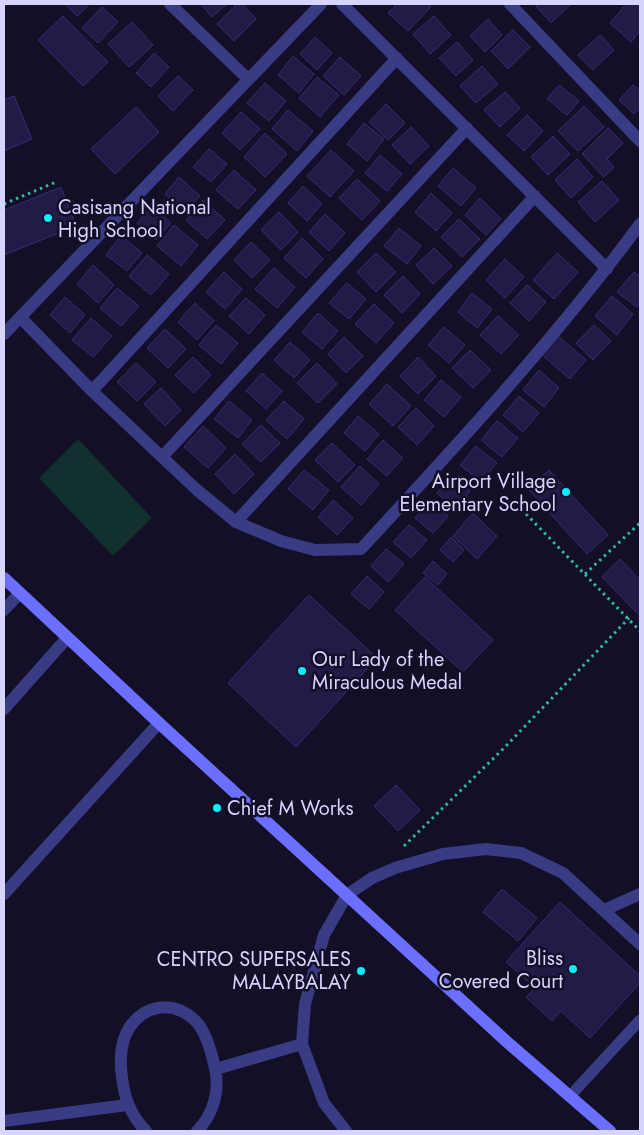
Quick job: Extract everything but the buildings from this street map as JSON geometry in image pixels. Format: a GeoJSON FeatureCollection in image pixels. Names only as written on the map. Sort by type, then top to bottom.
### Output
{"type":"FeatureCollection","features":[{"type":"Feature","properties":{"kind":"main road"},"geometry":{"type":"LineString","coordinates":[[4,578],[347,895],[610,1131]]}},
{"type":"Feature","properties":{"kind":"street"},"geometry":{"type":"LineString","coordinates":[[170,4],[248,79]]}},
{"type":"Feature","properties":{"kind":"street"},"geometry":{"type":"LineString","coordinates":[[4,334],[321,4]]}},
{"type":"Feature","properties":{"kind":"street"},"geometry":{"type":"LineString","coordinates":[[342,4],[607,269]]}},
{"type":"Feature","properties":{"kind":"street"},"geometry":{"type":"LineString","coordinates":[[510,4],[640,141]]}},
{"type":"Feature","properties":{"kind":"street"},"geometry":{"type":"LineString","coordinates":[[92,391],[397,58]]}},
{"type":"Feature","properties":{"kind":"street"},"geometry":{"type":"LineString","coordinates":[[162,458],[467,128]]}},
{"type":"Feature","properties":{"kind":"street"},"geometry":{"type":"LineString","coordinates":[[236,522],[535,196]]}},
{"type":"Feature","properties":{"kind":"street"},"geometry":{"type":"LineString","coordinates":[[20,317],[92,391],[162,458],[236,522],[280,541],[315,550],[361,550],[502,397],[607,269],[640,224]]}},
{"type":"Feature","properties":{"kind":"street"},"geometry":{"type":"LineString","coordinates":[[4,610],[20,593]]}},
{"type":"Feature","properties":{"kind":"street"},"geometry":{"type":"LineString","coordinates":[[4,709],[67,638]]}},
{"type":"Feature","properties":{"kind":"street"},"geometry":{"type":"LineString","coordinates":[[4,894],[159,723]]}},
{"type":"Feature","properties":{"kind":"street"},"geometry":{"type":"LineString","coordinates":[[346,1131],[324,1103],[302,1044],[305,1004],[324,935],[347,895],[372,878],[395,868],[443,854],[486,849],[521,852],[563,873],[640,944]]}},
{"type":"Feature","properties":{"kind":"street"},"geometry":{"type":"LineString","coordinates":[[604,910],[640,894]]}},
{"type":"Feature","properties":{"kind":"street"},"geometry":{"type":"LineString","coordinates":[[146,1131],[127,1104],[120,1059],[123,1045],[133,1024],[148,1010],[168,1006],[184,1012],[199,1026],[210,1046],[216,1069],[216,1099],[204,1124],[197,1131]]}},
{"type":"Feature","properties":{"kind":"street"},"geometry":{"type":"LineString","coordinates":[[216,1069],[302,1044]]}},
{"type":"Feature","properties":{"kind":"street"},"geometry":{"type":"LineString","coordinates":[[4,1121],[127,1104]]}},
{"type":"Feature","properties":{"kind":"lane"},"geometry":{"type":"LineString","coordinates":[[570,1096],[640,1020]]}},
{"type":"Feature","properties":{"kind":"path"},"geometry":{"type":"LineString","coordinates":[[4,204],[56,182]]}},
{"type":"Feature","properties":{"kind":"path"},"geometry":{"type":"LineString","coordinates":[[526,514],[640,630]]}},
{"type":"Feature","properties":{"kind":"path"},"geometry":{"type":"LineString","coordinates":[[585,574],[640,524]]}},
{"type":"Feature","properties":{"kind":"path"},"geometry":{"type":"LineString","coordinates":[[403,847],[504,748],[628,618]]}},
{"type":"Feature","properties":{"kind":"green space"},"geometry":{"type":"Polygon","coordinates":[[[78,439],[152,518],[113,556],[39,478],[78,439]]]}},
{"type":"Feature","properties":{"kind":"place","name":"Casisang National High School"},"geometry":{"type":"Point","coordinates":[48,218]}},
{"type":"Feature","properties":{"kind":"place","name":"Airport Village Elementary School"},"geometry":{"type":"Point","coordinates":[566,492]}},
{"type":"Feature","properties":{"kind":"place","name":"Our Lady of the Miraculous Medal"},"geometry":{"type":"Point","coordinates":[302,671]}},
{"type":"Feature","properties":{"kind":"place","name":"Chief M Works"},"geometry":{"type":"Point","coordinates":[217,808]}},
{"type":"Feature","properties":{"kind":"place","name":"Bliss Covered Court"},"geometry":{"type":"Point","coordinates":[573,969]}},
{"type":"Feature","properties":{"kind":"place","name":"CENTRO SUPERSALES MALAYBALAY"},"geometry":{"type":"Point","coordinates":[361,971]}}]}
